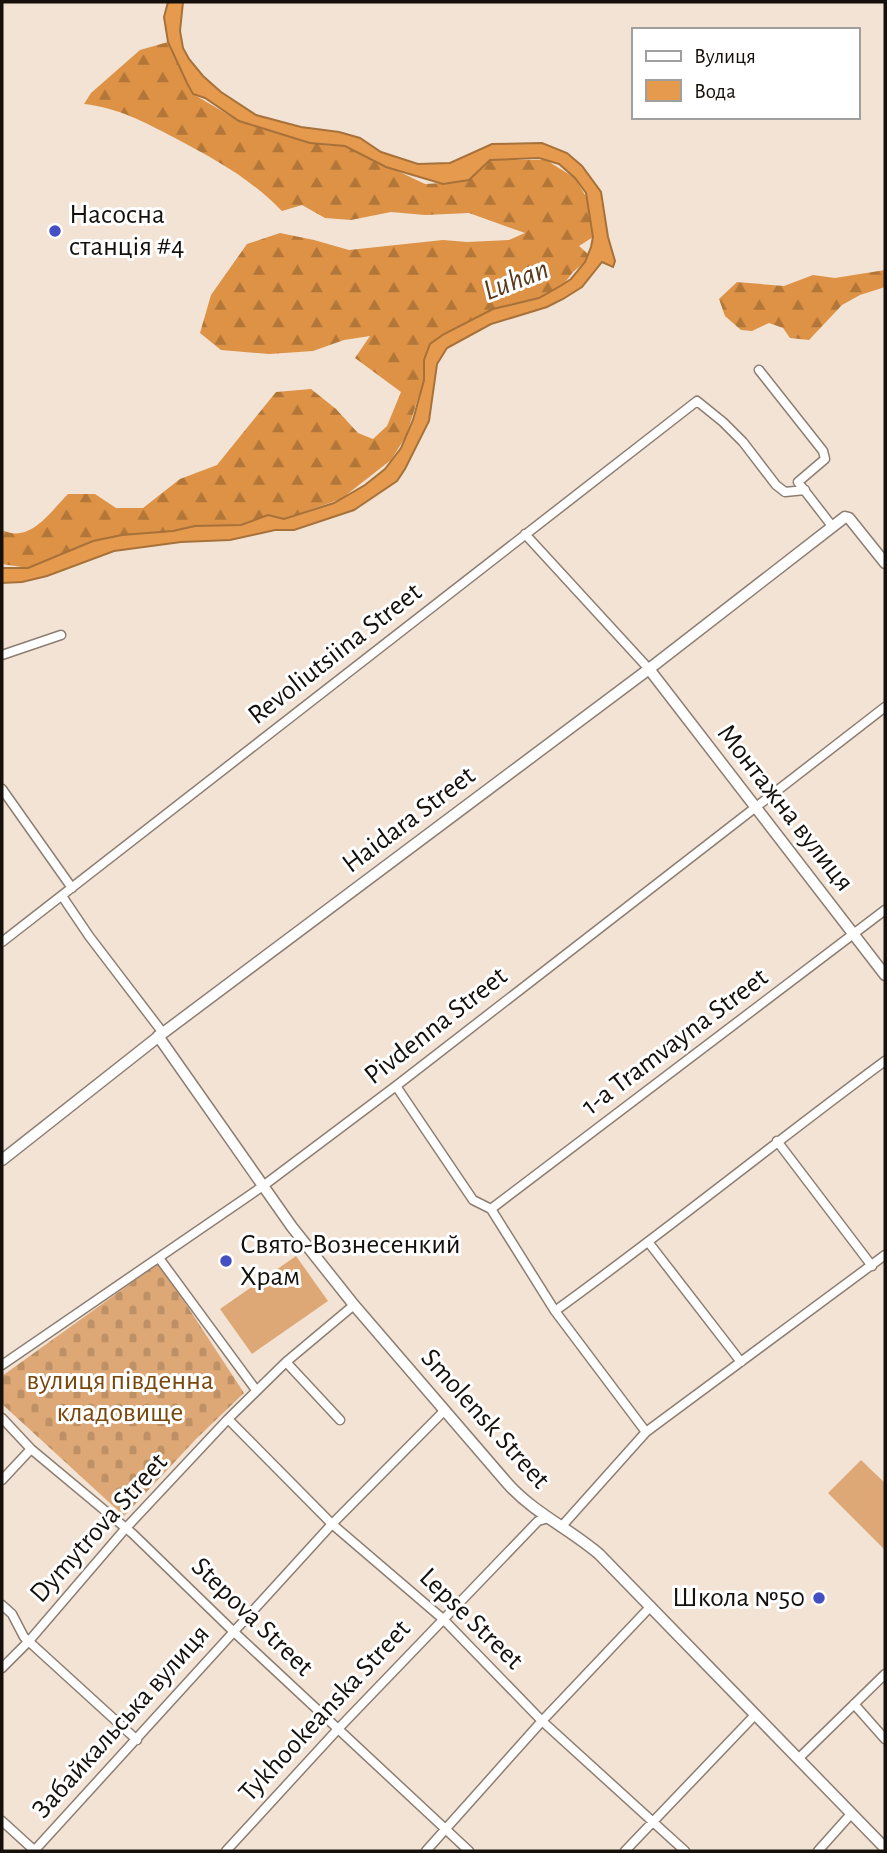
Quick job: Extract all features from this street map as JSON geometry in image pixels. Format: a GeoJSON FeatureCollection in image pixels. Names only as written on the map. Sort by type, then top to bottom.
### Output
{"type":"FeatureCollection","features":[{"type":"Feature","properties":{"kind":"street"},"geometry":{"type":"LineString","coordinates":[[759,370],[823,451],[825,459],[798,482],[832,526]]}},
{"type":"Feature","properties":{"kind":"street","name":"Revoliutsiina Street"},"geometry":{"type":"LineString","coordinates":[[2,942],[697,401],[743,442],[776,485],[785,492],[805,490]]}},
{"type":"Feature","properties":{"kind":"street","name":"Haidara Street"},"geometry":{"type":"LineString","coordinates":[[2,1160],[160,1034],[649,669],[845,517],[849,518],[885,564]]}},
{"type":"Feature","properties":{"kind":"street"},"geometry":{"type":"LineString","coordinates":[[525,534],[649,669]]}},
{"type":"Feature","properties":{"kind":"street"},"geometry":{"type":"LineString","coordinates":[[2,656],[61,635]]}},
{"type":"Feature","properties":{"kind":"street","name":"Монтажна вулиця"},"geometry":{"type":"LineString","coordinates":[[649,669],[885,975]]}},
{"type":"Feature","properties":{"kind":"street","name":"Pivdenna Street"},"geometry":{"type":"LineString","coordinates":[[2,1365],[263,1186],[885,707]]}},
{"type":"Feature","properties":{"kind":"street"},"geometry":{"type":"LineString","coordinates":[[2,789],[72,888]]}},
{"type":"Feature","properties":{"kind":"street"},"geometry":{"type":"LineString","coordinates":[[62,896],[160,1034]]}},
{"type":"Feature","properties":{"kind":"street","name":"1-a Tramvayna Street"},"geometry":{"type":"LineString","coordinates":[[491,1209],[885,910]]}},
{"type":"Feature","properties":{"kind":"street","name":"Smolensk Street"},"geometry":{"type":"LineString","coordinates":[[160,1034],[292,1227],[354,1305],[518,1496],[599,1554],[885,1848]]}},
{"type":"Feature","properties":{"kind":"street"},"geometry":{"type":"LineString","coordinates":[[555,1311],[649,1243],[777,1141],[885,1061]]}},
{"type":"Feature","properties":{"kind":"street"},"geometry":{"type":"LineString","coordinates":[[396,1086],[473,1200],[491,1209],[555,1311],[646,1432]]}},
{"type":"Feature","properties":{"kind":"street"},"geometry":{"type":"LineString","coordinates":[[777,1141],[872,1266]]}},
{"type":"Feature","properties":{"kind":"street"},"geometry":{"type":"LineString","coordinates":[[649,1243],[741,1362]]}},
{"type":"Feature","properties":{"kind":"street"},"geometry":{"type":"LineString","coordinates":[[562,1526],[646,1432],[885,1255]]}},
{"type":"Feature","properties":{"kind":"street"},"geometry":{"type":"LineString","coordinates":[[159,1258],[256,1390]]}},
{"type":"Feature","properties":{"kind":"street","name":"Dymytrova Street"},"geometry":{"type":"LineString","coordinates":[[2,1668],[29,1641],[125,1529],[256,1390],[354,1305]]}},
{"type":"Feature","properties":{"kind":"street"},"geometry":{"type":"LineString","coordinates":[[286,1362],[340,1420]]}},
{"type":"Feature","properties":{"kind":"street","name":"Забайкальська вулиця"},"geometry":{"type":"LineString","coordinates":[[34,1851],[332,1524],[445,1410]]}},
{"type":"Feature","properties":{"kind":"street","name":"Stepova Street"},"geometry":{"type":"LineString","coordinates":[[2,1418],[31,1449],[133,1534],[469,1851]]}},
{"type":"Feature","properties":{"kind":"street","name":"Lepse Street"},"geometry":{"type":"LineString","coordinates":[[228,1419],[332,1524],[443,1619],[542,1721],[685,1851]]}},
{"type":"Feature","properties":{"kind":"street"},"geometry":{"type":"LineString","coordinates":[[2,1480],[31,1449]]}},
{"type":"Feature","properties":{"kind":"street","name":"Tykhookeanska Street"},"geometry":{"type":"LineString","coordinates":[[226,1851],[338,1729],[538,1521],[550,1518]]}},
{"type":"Feature","properties":{"kind":"street"},"geometry":{"type":"LineString","coordinates":[[2,1605],[12,1614],[29,1641],[137,1740]]}},
{"type":"Feature","properties":{"kind":"street"},"geometry":{"type":"LineString","coordinates":[[426,1851],[542,1721],[651,1606]]}},
{"type":"Feature","properties":{"kind":"street"},"geometry":{"type":"LineString","coordinates":[[798,1759],[885,1674]]}},
{"type":"Feature","properties":{"kind":"street"},"geometry":{"type":"LineString","coordinates":[[854,1704],[885,1739]]}},
{"type":"Feature","properties":{"kind":"street"},"geometry":{"type":"LineString","coordinates":[[625,1851],[754,1716]]}},
{"type":"Feature","properties":{"kind":"street"},"geometry":{"type":"LineString","coordinates":[[818,1851],[851,1814]]}},
{"type":"Feature","properties":{"kind":"street"},"geometry":{"type":"LineString","coordinates":[[2,1821],[34,1851]]}},
{"type":"Feature","properties":{"kind":"green space"},"geometry":{"type":"Polygon","coordinates":[[[168,42],[193,94],[239,121],[325,145],[345,146],[425,184],[459,182],[490,160],[546,160],[575,178],[588,200],[593,237],[579,246],[588,254],[585,262],[563,285],[539,298],[493,309],[430,344],[424,360],[424,380],[406,436],[391,460],[341,499],[284,519],[241,525],[195,526],[57,556],[28,568],[2,564],[2,530],[22,533],[30,530],[47,517],[68,494],[95,494],[116,508],[143,508],[180,479],[217,465],[276,392],[311,389],[336,409],[358,433],[373,439],[387,426],[401,392],[355,358],[370,336],[344,340],[313,351],[269,354],[221,350],[200,333],[211,295],[247,244],[280,233],[349,250],[443,240],[509,240],[525,233],[469,213],[425,215],[391,212],[351,220],[325,218],[302,205],[282,211],[245,179],[191,146],[131,116],[84,104],[91,93],[140,50],[168,42]]]}},
{"type":"Feature","properties":{"kind":"green space"},"geometry":{"type":"Polygon","coordinates":[[[885,270],[885,287],[860,295],[842,305],[809,340],[790,338],[783,328],[769,323],[752,331],[741,330],[725,316],[719,299],[737,282],[784,286],[813,275],[835,278],[885,270]]]}},
{"type":"Feature","properties":{"kind":"green space"},"geometry":{"type":"Polygon","coordinates":[[[296,1256],[328,1301],[252,1354],[220,1309],[296,1256]]]}},
{"type":"Feature","properties":{"kind":"green space","name":"вулиця південна кладовище"},"geometry":{"type":"Polygon","coordinates":[[[159,1263],[244,1393],[196,1439],[124,1516],[2,1404],[2,1376],[159,1263]]]}},
{"type":"Feature","properties":{"kind":"green space"},"geometry":{"type":"Polygon","coordinates":[[[861,1460],[885,1483],[885,1550],[828,1493],[861,1460]]]}},
{"type":"Feature","properties":{"kind":"water"},"geometry":{"type":"Polygon","coordinates":[[[168,2],[183,2],[180,31],[183,48],[189,59],[221,92],[256,115],[360,138],[381,152],[418,164],[450,163],[492,144],[542,143],[567,153],[582,166],[601,192],[615,261],[613,267],[602,262],[582,287],[563,299],[547,307],[491,324],[447,348],[437,364],[429,421],[405,469],[397,481],[354,510],[294,530],[275,530],[230,540],[181,542],[114,551],[47,576],[2,583],[2,568],[28,568],[93,541],[195,526],[241,525],[268,515],[284,519],[334,503],[365,485],[385,469],[401,448],[413,420],[424,380],[424,360],[430,344],[493,309],[539,298],[562,285],[571,279],[585,262],[591,247],[593,237],[586,193],[575,178],[559,164],[539,158],[490,160],[469,180],[443,184],[386,167],[345,146],[310,143],[239,121],[205,98],[193,94],[168,42],[164,17],[168,2]]]}},
{"type":"Feature","properties":{"kind":"place","name":"Насосна станція #4"},"geometry":{"type":"Point","coordinates":[55,231]}},
{"type":"Feature","properties":{"kind":"place","name":"Свято-Вознесенкий Храм"},"geometry":{"type":"Point","coordinates":[226,1261]}},
{"type":"Feature","properties":{"kind":"place","name":"Школа №50"},"geometry":{"type":"Point","coordinates":[819,1598]}},
{"type":"Feature","properties":{"kind":"water label","name":"Luhan"},"geometry":{"type":"Point","coordinates":[516,280]}}]}
